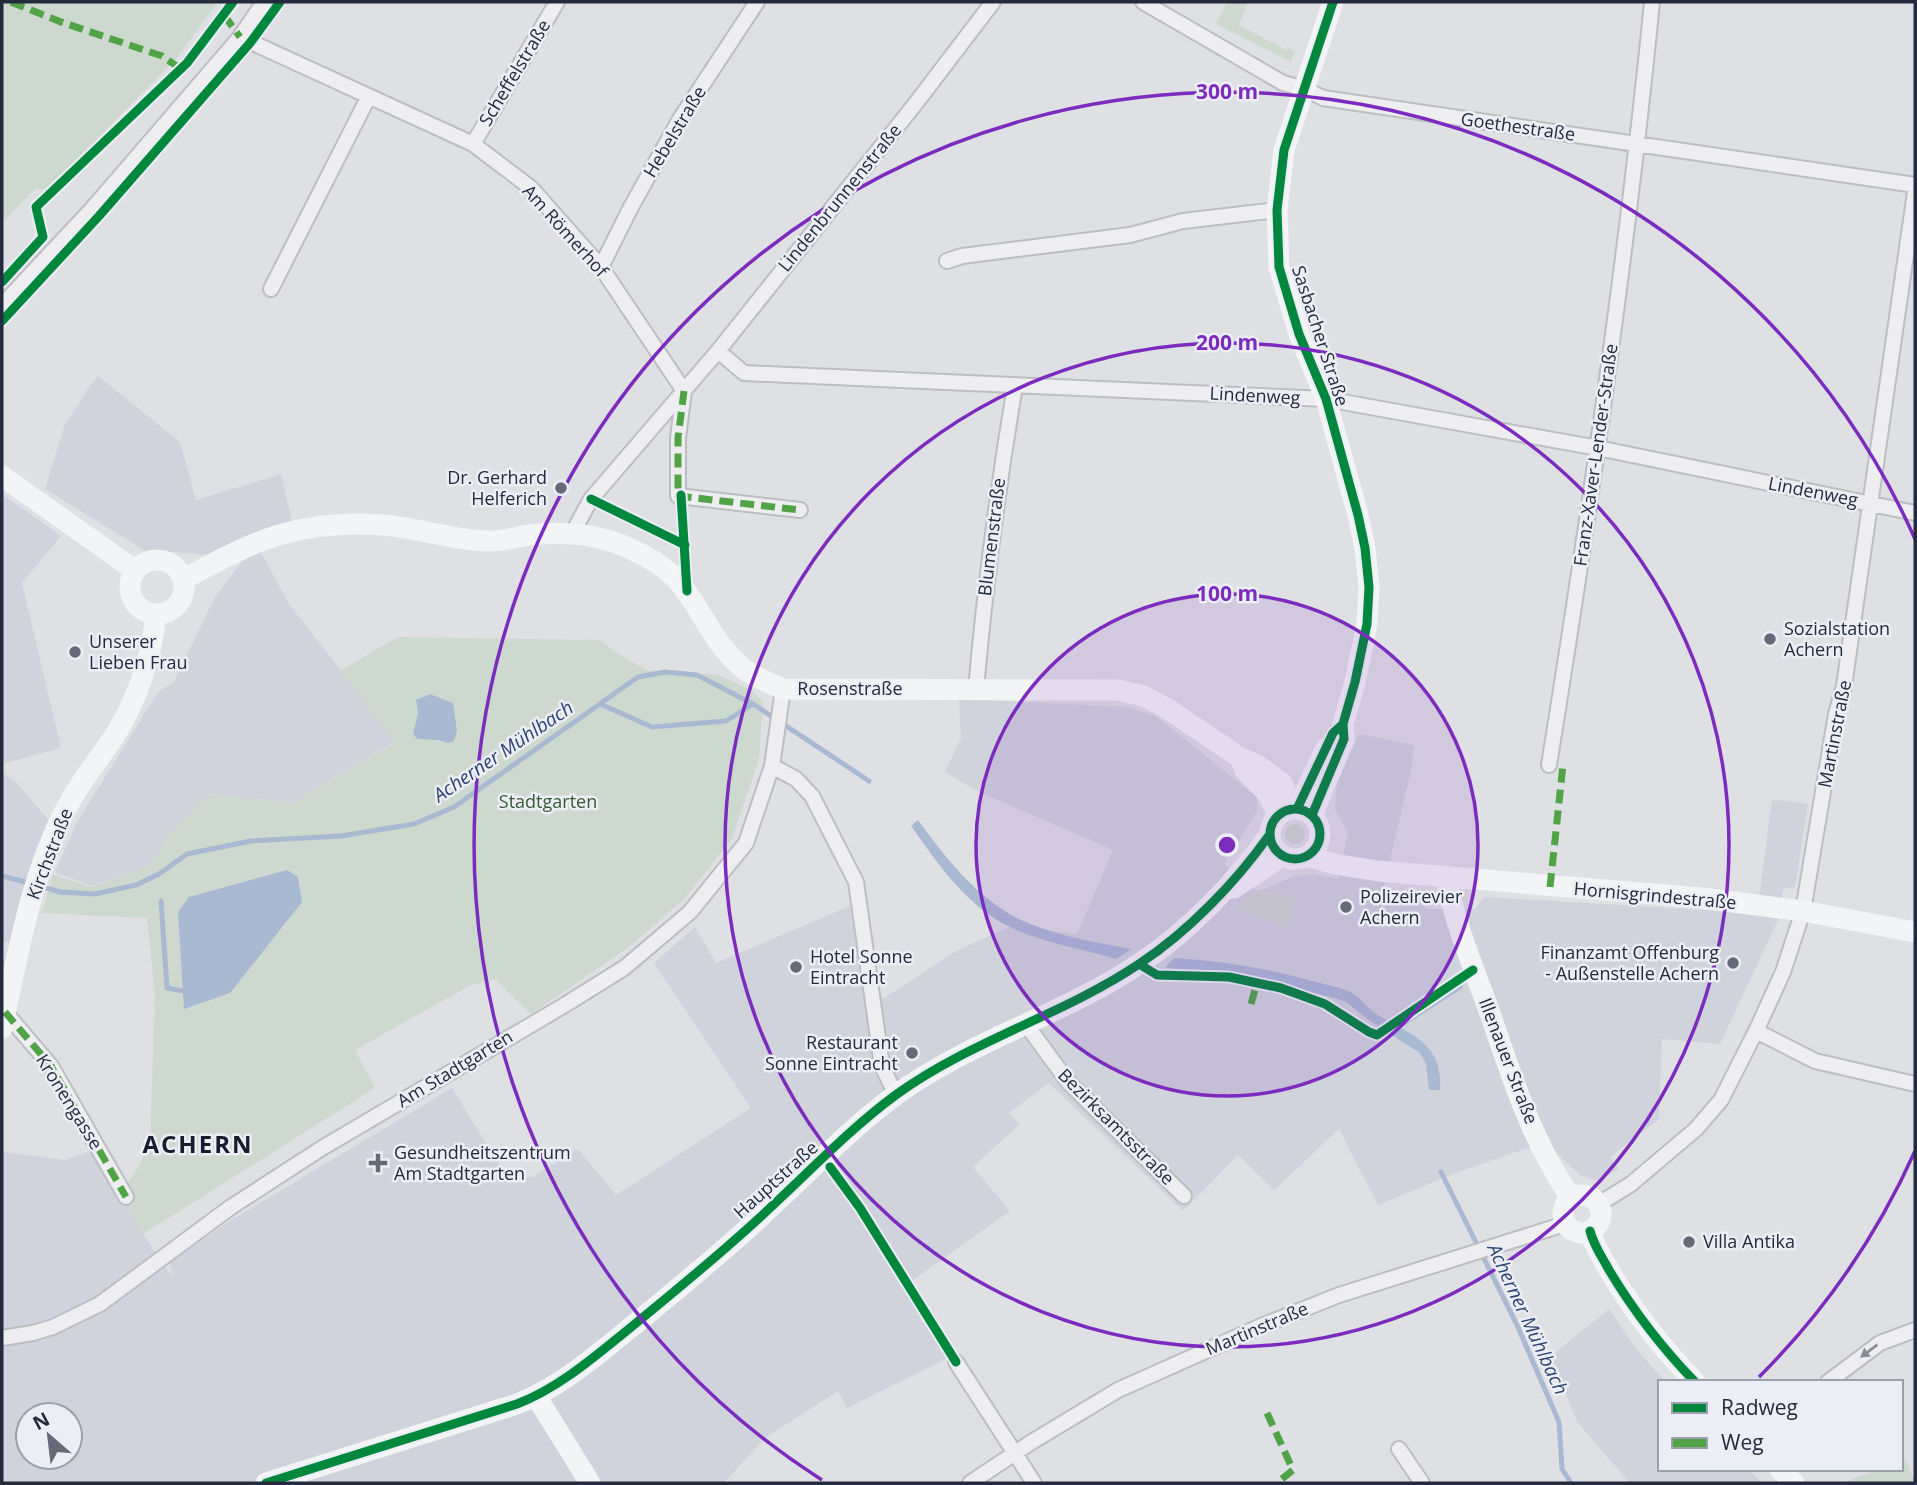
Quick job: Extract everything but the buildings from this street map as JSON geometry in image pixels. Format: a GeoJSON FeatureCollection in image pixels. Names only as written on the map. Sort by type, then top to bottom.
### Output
{"type":"FeatureCollection","features":[{"type":"Feature","properties":{"kind":"main road","name":"Sasbacher Straße"},"geometry":{"type":"LineString","coordinates":[[1295,812],[1344,739],[1343,724],[1367,624],[1365,548],[1358,515],[1325,400],[1299,334],[1279,267],[1277,210],[1284,150],[1333,2]]}},
{"type":"Feature","properties":{"kind":"main road"},"geometry":{"type":"LineString","coordinates":[[2,476],[136,571]]}},
{"type":"Feature","properties":{"kind":"main road","name":"Rosenstraße"},"geometry":{"type":"LineString","coordinates":[[183,580],[230,552],[265,538],[335,525],[384,526],[491,542],[522,536],[573,532],[600,537],[633,549],[672,574],[687,591],[733,659],[752,676],[783,689],[1118,690],[1144,696],[1168,709],[1281,782]]}},
{"type":"Feature","properties":{"kind":"main road"},"geometry":{"type":"LineString","coordinates":[[162,561],[175,568],[183,580],[180,600],[170,611],[156,614],[144,611],[134,602],[130,583],[136,571],[147,562],[162,561]]}},
{"type":"Feature","properties":{"kind":"main road","name":"Kirchstraße"},"geometry":{"type":"LineString","coordinates":[[4,1020],[41,870],[66,808],[117,732],[131,704],[155,635],[156,614]]}},
{"type":"Feature","properties":{"kind":"main road","name":"Sasbacher Straße"},"geometry":{"type":"LineString","coordinates":[[1295,812],[1333,733],[1343,724]]}},
{"type":"Feature","properties":{"kind":"main road","name":"Rosenstraße"},"geometry":{"type":"LineString","coordinates":[[1239,757],[1245,770],[1266,792],[1295,812]]}},
{"type":"Feature","properties":{"kind":"main road"},"geometry":{"type":"LineString","coordinates":[[1295,812],[1271,827],[1270,835],[1275,849],[1292,859],[1307,856],[1314,850],[1320,838],[1318,823],[1295,812],[1281,782],[1303,780],[1314,775]]}},
{"type":"Feature","properties":{"kind":"main road","name":"Hauptstraße"},"geometry":{"type":"LineString","coordinates":[[1217,898],[1270,835]]}},
{"type":"Feature","properties":{"kind":"main road","name":"Hornisgrindestraße"},"geometry":{"type":"LineString","coordinates":[[1320,838],[1338,850],[1381,863],[1393,871]]}},
{"type":"Feature","properties":{"kind":"main road","name":"Hauptstraße"},"geometry":{"type":"LineString","coordinates":[[266,1483],[536,1396],[603,1349],[665,1298],[757,1220],[895,1095],[941,1066],[1104,985],[1147,959],[1217,898],[1283,856]]}},
{"type":"Feature","properties":{"kind":"main road","name":"Hornisgrindestraße"},"geometry":{"type":"LineString","coordinates":[[1307,856],[1334,864],[1378,871],[1702,898],[1803,911],[1915,932]]}},
{"type":"Feature","properties":{"kind":"main road","name":"Illenauer Straße"},"geometry":{"type":"LineString","coordinates":[[1447,878],[1469,958],[1513,1082],[1537,1137],[1571,1198]]}},
{"type":"Feature","properties":{"kind":"main road"},"geometry":{"type":"LineString","coordinates":[[1586,1195],[1599,1204],[1601,1217],[1596,1228],[1576,1232],[1565,1224],[1563,1210],[1571,1198],[1586,1195]]}},
{"type":"Feature","properties":{"kind":"main road"},"geometry":{"type":"LineString","coordinates":[[1590,1231],[1593,1242],[1622,1293],[1693,1380]]}},
{"type":"Feature","properties":{"kind":"main road"},"geometry":{"type":"LineString","coordinates":[[536,1396],[590,1483]]}},
{"type":"Feature","properties":{"kind":"street"},"geometry":{"type":"LineString","coordinates":[[2,305],[91,210],[240,37],[264,2]]}},
{"type":"Feature","properties":{"kind":"street","name":"Scheffelstraße"},"geometry":{"type":"LineString","coordinates":[[473,144],[557,2]]}},
{"type":"Feature","properties":{"kind":"street","name":"Hebelstraße"},"geometry":{"type":"LineString","coordinates":[[601,267],[680,119],[757,2]]}},
{"type":"Feature","properties":{"kind":"street","name":"Lindenbrunnenstraße"},"geometry":{"type":"LineString","coordinates":[[573,532],[591,499],[718,351],[993,2]]}},
{"type":"Feature","properties":{"kind":"street","name":"Goethestraße"},"geometry":{"type":"LineString","coordinates":[[1143,2],[1283,83],[1305,89],[1323,98],[1915,184]]}},
{"type":"Feature","properties":{"kind":"street","name":"Franz-Xaver-Lender-Straße"},"geometry":{"type":"LineString","coordinates":[[1549,765],[1598,448],[1638,145],[1652,2]]}},
{"type":"Feature","properties":{"kind":"street","name":"Am Römerhof"},"geometry":{"type":"LineString","coordinates":[[240,37],[473,144],[531,188],[601,267],[684,391]]}},
{"type":"Feature","properties":{"kind":"street"},"geometry":{"type":"LineString","coordinates":[[271,289],[369,96]]}},
{"type":"Feature","properties":{"kind":"street","name":"Martinstraße"},"geometry":{"type":"LineString","coordinates":[[1599,1204],[1631,1184],[1696,1129],[1721,1100],[1783,972],[1803,911],[1836,714],[1844,686],[1915,192]]}},
{"type":"Feature","properties":{"kind":"street"},"geometry":{"type":"LineString","coordinates":[[947,261],[962,256],[1130,235],[1183,221],[1277,210]]}},
{"type":"Feature","properties":{"kind":"street","name":"Lindenweg"},"geometry":{"type":"LineString","coordinates":[[718,351],[744,373],[1325,400],[1598,448],[1915,513]]}},
{"type":"Feature","properties":{"kind":"street","name":"Blumenstraße"},"geometry":{"type":"LineString","coordinates":[[976,689],[1001,468],[1015,386]]}},
{"type":"Feature","properties":{"kind":"street"},"geometry":{"type":"LineString","coordinates":[[684,391],[678,438],[678,496],[800,510]]}},
{"type":"Feature","properties":{"kind":"street","name":"Am Stadtgarten"},"geometry":{"type":"LineString","coordinates":[[2,1338],[33,1334],[100,1304],[231,1208],[322,1148],[624,968],[690,912],[747,843],[772,766],[783,689]]}},
{"type":"Feature","properties":{"kind":"street"},"geometry":{"type":"LineString","coordinates":[[772,766],[796,779],[811,796],[856,882],[882,1066],[895,1095]]}},
{"type":"Feature","properties":{"kind":"street","name":"Kronengasse"},"geometry":{"type":"LineString","coordinates":[[4,1020],[51,1066],[127,1197]]}},
{"type":"Feature","properties":{"kind":"street","name":"Bezirksamtsstraße"},"geometry":{"type":"LineString","coordinates":[[1025,1023],[1069,1083],[1184,1196]]}},
{"type":"Feature","properties":{"kind":"street"},"geometry":{"type":"LineString","coordinates":[[1756,1031],[1815,1061],[1915,1084]]}},
{"type":"Feature","properties":{"kind":"street","name":"Martinstraße"},"geometry":{"type":"LineString","coordinates":[[970,1483],[1118,1390],[1242,1335],[1339,1295],[1565,1224]]}},
{"type":"Feature","properties":{"kind":"street"},"geometry":{"type":"LineString","coordinates":[[1831,1380],[1880,1343],[1915,1330]]}},
{"type":"Feature","properties":{"kind":"street"},"geometry":{"type":"LineString","coordinates":[[956,1362],[1034,1483]]}},
{"type":"Feature","properties":{"kind":"street"},"geometry":{"type":"LineString","coordinates":[[1399,1449],[1422,1483]]}},
{"type":"Feature","properties":{"kind":"shaded area"},"geometry":{"type":"Polygon","coordinates":[[[98,376],[180,442],[196,500],[281,474],[292,522],[253,538],[289,604],[396,741],[292,803],[210,794],[170,833],[151,865],[92,886],[55,872],[77,822],[159,691],[173,683],[215,597],[244,559],[178,552],[147,552],[45,489],[64,427],[98,376]]]}},
{"type":"Feature","properties":{"kind":"shaded area"},"geometry":{"type":"Polygon","coordinates":[[[2,494],[61,536],[22,583],[61,748],[2,764],[2,494]]]}},
{"type":"Feature","properties":{"kind":"shaded area"},"geometry":{"type":"Polygon","coordinates":[[[959,699],[1129,707],[1157,717],[1257,797],[1257,812],[1224,864],[1258,892],[1294,876],[1313,874],[1338,879],[1348,833],[1335,809],[1337,783],[1359,734],[1414,745],[1412,767],[1383,889],[1414,896],[1426,909],[1475,909],[1484,897],[1754,913],[1760,891],[1772,799],[1808,804],[1795,887],[1783,889],[1779,918],[1720,1044],[1662,1039],[1659,1119],[1610,1157],[1619,1169],[1598,1181],[1581,1176],[1545,1142],[1455,1173],[1378,1205],[1339,1129],[1274,1190],[1238,1155],[1183,1211],[1049,1083],[1009,1113],[1020,1124],[973,1167],[1010,1211],[906,1285],[948,1358],[847,1408],[838,1391],[765,1438],[724,1483],[2,1483],[2,1152],[65,1160],[94,1150],[143,1234],[173,1278],[170,1263],[228,1222],[452,1088],[506,1176],[533,1177],[578,1149],[616,1195],[751,1108],[654,963],[695,927],[716,963],[850,906],[865,1002],[884,998],[958,950],[1011,926],[1077,934],[1113,850],[975,790],[945,772],[961,738],[959,699]]]}},
{"type":"Feature","properties":{"kind":"shaded area"},"geometry":{"type":"Polygon","coordinates":[[[2,773],[15,781],[48,819],[23,891],[11,943],[2,941],[2,773]]]}},
{"type":"Feature","properties":{"kind":"shaded area"},"geometry":{"type":"Polygon","coordinates":[[[1609,1309],[1636,1349],[1664,1380],[1658,1380],[1658,1471],[1750,1471],[1762,1483],[1630,1483],[1577,1422],[1551,1356],[1609,1309]]]}},
{"type":"Feature","properties":{"kind":"green space"},"geometry":{"type":"Polygon","coordinates":[[[2,2],[218,2],[176,59],[46,190],[35,189],[2,223],[2,2]]]}},
{"type":"Feature","properties":{"kind":"green space"},"geometry":{"type":"Polygon","coordinates":[[[1227,2],[1248,2],[1239,25],[1286,50],[1288,48],[1295,51],[1291,62],[1216,24],[1227,2]]]}},
{"type":"Feature","properties":{"kind":"green space","name":"Stadtgarten"},"geometry":{"type":"Polygon","coordinates":[[[398,637],[600,640],[646,670],[719,675],[751,690],[763,702],[759,759],[732,839],[682,901],[626,949],[531,1014],[495,979],[469,986],[355,1050],[375,1088],[143,1234],[120,1195],[140,1164],[150,1137],[155,997],[147,918],[42,913],[53,875],[92,887],[150,865],[170,833],[210,794],[292,803],[396,742],[340,671],[398,637]]]}},
{"type":"Feature","properties":{"kind":"green space"},"geometry":{"type":"Polygon","coordinates":[[[1295,824],[1302,827],[1305,834],[1302,841],[1295,844],[1288,841],[1285,834],[1288,827],[1295,824]]]}},
{"type":"Feature","properties":{"kind":"green space"},"geometry":{"type":"Polygon","coordinates":[[[1258,890],[1296,897],[1288,929],[1236,908],[1258,890]]]}},
{"type":"Feature","properties":{"kind":"green space"},"geometry":{"type":"Polygon","coordinates":[[[1906,1460],[1915,1483],[1842,1483],[1875,1471],[1903,1471],[1903,1461],[1906,1460]]]}},
{"type":"Feature","properties":{"kind":"water"},"geometry":{"type":"Polygon","coordinates":[[[430,694],[453,703],[457,731],[454,741],[448,743],[417,739],[413,734],[418,713],[416,700],[430,694]]]}},
{"type":"Feature","properties":{"kind":"water"},"geometry":{"type":"Polygon","coordinates":[[[918,820],[962,875],[1002,909],[1044,929],[1131,949],[1116,959],[1037,938],[996,919],[968,897],[943,870],[911,826],[918,820]]]}},
{"type":"Feature","properties":{"kind":"water"},"geometry":{"type":"Polygon","coordinates":[[[287,870],[298,877],[302,902],[230,993],[184,1009],[178,912],[189,897],[287,870]]]}},
{"type":"Feature","properties":{"kind":"water"},"geometry":{"type":"Polygon","coordinates":[[[1175,958],[1261,969],[1348,991],[1377,1014],[1415,1037],[1432,1052],[1440,1075],[1440,1090],[1429,1090],[1426,1064],[1420,1053],[1370,1021],[1345,1001],[1232,974],[1166,968],[1175,958]]]}},
{"type":"Feature","properties":{"kind":"waterway","name":"Acherner Mühlbach"},"geometry":{"type":"LineString","coordinates":[[39,886],[60,892],[95,894],[136,885],[159,874],[187,854],[251,841],[341,836],[414,824],[454,807],[638,677],[665,672],[697,675],[753,704],[869,781]]}},
{"type":"Feature","properties":{"kind":"waterway"},"geometry":{"type":"LineString","coordinates":[[600,704],[652,727],[726,721],[753,704]]}},
{"type":"Feature","properties":{"kind":"waterway","name":"Acherner Mühlbach"},"geometry":{"type":"LineString","coordinates":[[2,876],[29,883]]}},
{"type":"Feature","properties":{"kind":"waterway"},"geometry":{"type":"LineString","coordinates":[[161,901],[167,988],[183,991]]}},
{"type":"Feature","properties":{"kind":"waterway"},"geometry":{"type":"LineString","coordinates":[[1393,1030],[1460,987]]}},
{"type":"Feature","properties":{"kind":"waterway","name":"Acherner Mühlbach"},"geometry":{"type":"LineString","coordinates":[[1441,1172],[1517,1325],[1559,1422],[1562,1469],[1571,1483]]}},
{"type":"Feature","properties":{"kind":"marked path"},"geometry":{"type":"LineString","coordinates":[[11,2],[162,56],[181,69]]}},
{"type":"Feature","properties":{"kind":"marked path"},"geometry":{"type":"LineString","coordinates":[[224,15],[240,37]]}},
{"type":"Feature","properties":{"kind":"marked path"},"geometry":{"type":"LineString","coordinates":[[684,391],[678,438],[678,496],[800,510]]}},
{"type":"Feature","properties":{"kind":"marked path"},"geometry":{"type":"LineString","coordinates":[[1550,887],[1563,765]]}},
{"type":"Feature","properties":{"kind":"marked path"},"geometry":{"type":"LineString","coordinates":[[1251,1004],[1257,983]]}},
{"type":"Feature","properties":{"kind":"marked path"},"geometry":{"type":"LineString","coordinates":[[5,1012],[51,1066],[126,1197]]}},
{"type":"Feature","properties":{"kind":"marked path"},"geometry":{"type":"LineString","coordinates":[[1267,1413],[1293,1470],[1277,1483]]}},
{"type":"Feature","properties":{"kind":"cycle path"},"geometry":{"type":"LineString","coordinates":[[2,282],[43,237],[36,207],[187,63],[233,2]]}},
{"type":"Feature","properties":{"kind":"cycle path"},"geometry":{"type":"LineString","coordinates":[[2,321],[99,216],[250,43],[280,2]]}},
{"type":"Feature","properties":{"kind":"cycle path"},"geometry":{"type":"LineString","coordinates":[[1312,815],[1344,739],[1343,724],[1367,624],[1369,587],[1358,515],[1326,399],[1299,334],[1279,267],[1277,210],[1284,150],[1333,2]]}},
{"type":"Feature","properties":{"kind":"cycle path"},"geometry":{"type":"LineString","coordinates":[[681,495],[687,591]]}},
{"type":"Feature","properties":{"kind":"cycle path"},"geometry":{"type":"LineString","coordinates":[[591,499],[685,545]]}},
{"type":"Feature","properties":{"kind":"cycle path"},"geometry":{"type":"LineString","coordinates":[[1297,809],[1333,733],[1343,724]]}},
{"type":"Feature","properties":{"kind":"cycle path"},"geometry":{"type":"LineString","coordinates":[[1295,809],[1313,816],[1320,834],[1313,852],[1295,859],[1277,852],[1270,834],[1277,816],[1295,809]]}},
{"type":"Feature","properties":{"kind":"cycle path"},"geometry":{"type":"LineString","coordinates":[[266,1483],[517,1404],[564,1379],[721,1252],[848,1134],[897,1094],[956,1058],[1110,982],[1157,951],[1210,905],[1270,834]]}},
{"type":"Feature","properties":{"kind":"cycle path"},"geometry":{"type":"LineString","coordinates":[[1139,964],[1157,975],[1229,977],[1281,988],[1325,1004],[1377,1035],[1473,970]]}},
{"type":"Feature","properties":{"kind":"cycle path"},"geometry":{"type":"LineString","coordinates":[[830,1167],[860,1208],[956,1362]]}},
{"type":"Feature","properties":{"kind":"cycle path"},"geometry":{"type":"LineString","coordinates":[[1590,1231],[1598,1251],[1628,1300],[1693,1380]]}},
{"type":"Feature","properties":{"kind":"place","name":"Dr. Gerhard Helferich"},"geometry":{"type":"Point","coordinates":[561,488]}},
{"type":"Feature","properties":{"kind":"place","name":"Sozialstation Achern"},"geometry":{"type":"Point","coordinates":[1770,639]}},
{"type":"Feature","properties":{"kind":"place","name":"Unserer Lieben Frau"},"geometry":{"type":"Point","coordinates":[75,652]}},
{"type":"Feature","properties":{"kind":"place","name":"Polizeirevier Achern"},"geometry":{"type":"Point","coordinates":[1346,907]}},
{"type":"Feature","properties":{"kind":"place","name":"Finanzamt Offenburg - Außenstelle Achern"},"geometry":{"type":"Point","coordinates":[1733,963]}},
{"type":"Feature","properties":{"kind":"place","name":"Hotel Sonne Eintracht"},"geometry":{"type":"Point","coordinates":[796,967]}},
{"type":"Feature","properties":{"kind":"place","name":"Restaurant Sonne Eintracht"},"geometry":{"type":"Point","coordinates":[912,1053]}},
{"type":"Feature","properties":{"kind":"place","name":"Gesundheitszentrum Am Stadtgarten"},"geometry":{"type":"Point","coordinates":[378,1163]}},
{"type":"Feature","properties":{"kind":"place","name":"Villa Antika"},"geometry":{"type":"Point","coordinates":[1689,1242]}},
{"type":"Feature","properties":{"kind":"district","name":"ACHERN"},"geometry":{"type":"Point","coordinates":[198,1145]}}]}
